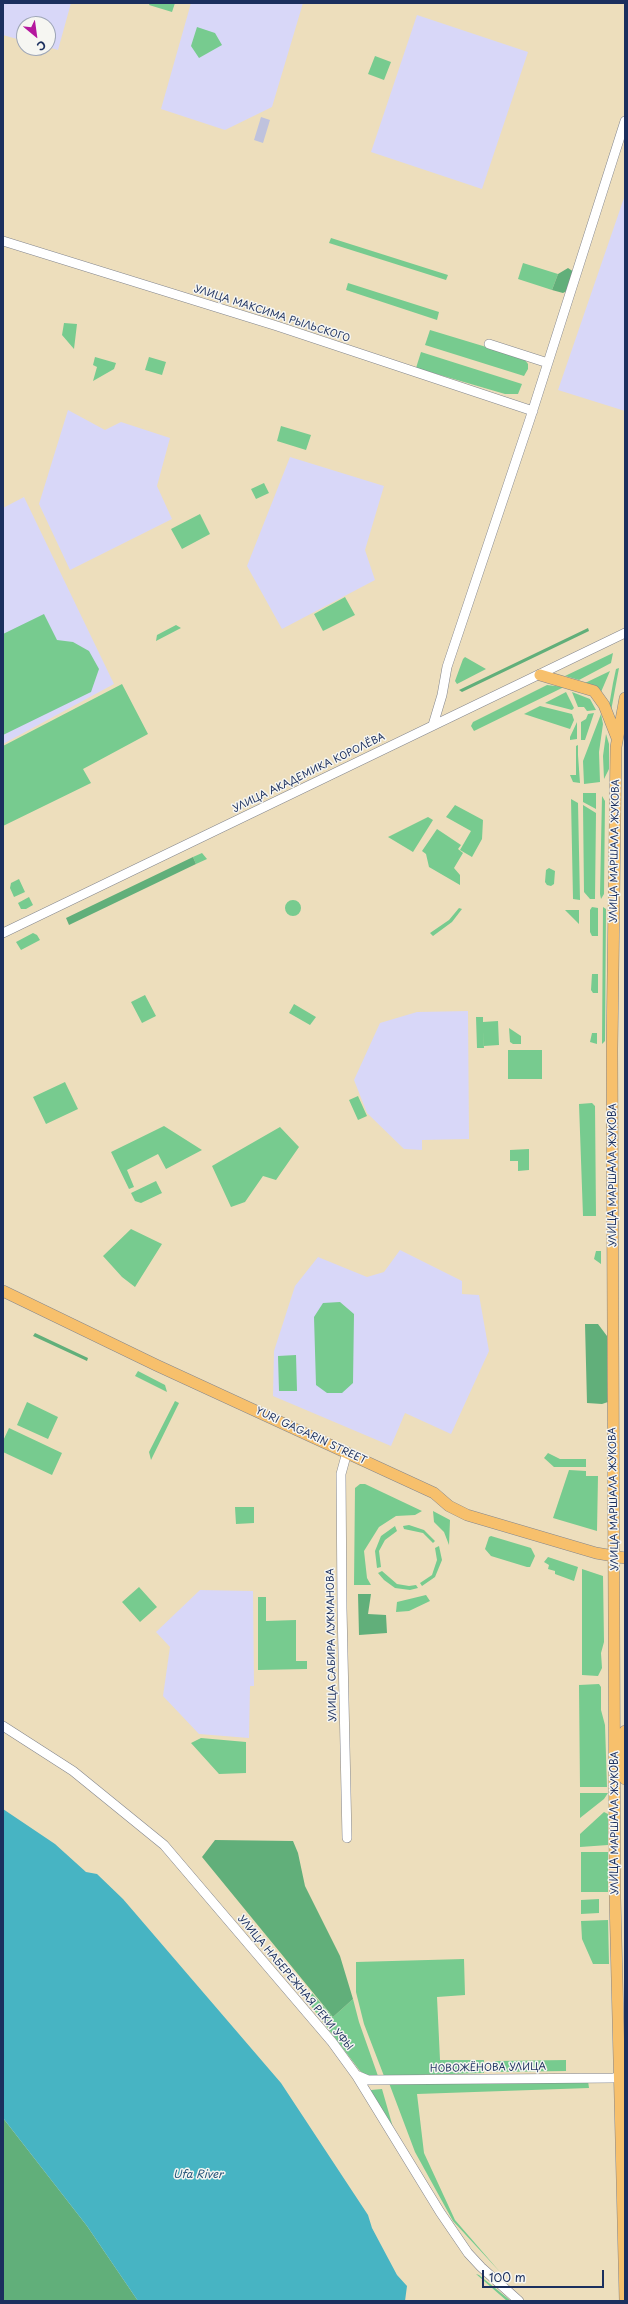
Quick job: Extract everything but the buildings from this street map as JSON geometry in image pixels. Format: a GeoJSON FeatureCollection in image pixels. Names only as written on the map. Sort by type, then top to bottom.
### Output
{"type":"FeatureCollection","features":[{"type":"Feature","properties":{"kind":"main road"},"geometry":{"type":"LineString","coordinates":[[540,675],[594,691],[604,705],[617,739]]}},
{"type":"Feature","properties":{"kind":"main road","name":"УЛИЦА МАРШАЛА ЖУКОВА"},"geometry":{"type":"LineString","coordinates":[[625,698],[617,739],[614,825],[612,1048],[620,1558],[615,1898],[623,2075],[625,2301]]}},
{"type":"Feature","properties":{"kind":"main road","name":"YURI GAGARIN STREET"},"geometry":{"type":"LineString","coordinates":[[3,1291],[156,1365],[347,1452],[434,1494],[449,1506],[473,1517],[620,1558]]}},
{"type":"Feature","properties":{"kind":"main road","name":"УЛИЦА МАРШАЛА ЖУКОВА"},"geometry":{"type":"LineString","coordinates":[[625,1731],[625,1779]]}},
{"type":"Feature","properties":{"kind":"street"},"geometry":{"type":"LineString","coordinates":[[433,725],[442,694],[447,667],[533,411],[625,121]]}},
{"type":"Feature","properties":{"kind":"street","name":"УЛИЦА МАКСИМА РЫЛЬСКОГО"},"geometry":{"type":"LineString","coordinates":[[3,241],[277,326],[533,411]]}},
{"type":"Feature","properties":{"kind":"street"},"geometry":{"type":"LineString","coordinates":[[489,344],[548,363]]}},
{"type":"Feature","properties":{"kind":"street","name":"УЛИЦА АКАДЕМИКА КОРОЛЁВА"},"geometry":{"type":"LineString","coordinates":[[3,934],[625,633]]}},
{"type":"Feature","properties":{"kind":"street","name":"УЛИЦА САБИРА ЛУКМАНОВА"},"geometry":{"type":"LineString","coordinates":[[347,1452],[341,1481],[347,1838]]}},
{"type":"Feature","properties":{"kind":"street","name":"УЛИЦА НАБЕРЕЖНАЯ РЕКИ УФЫ"},"geometry":{"type":"LineString","coordinates":[[3,1726],[74,1771],[164,1845],[322,2030],[356,2075],[436,2206],[468,2253],[481,2267],[519,2301]]}},
{"type":"Feature","properties":{"kind":"street","name":"НОВОЖЁНОВА УЛИЦА"},"geometry":{"type":"LineString","coordinates":[[356,2075],[368,2080],[375,2080],[613,2078],[623,2075]]}},
{"type":"Feature","properties":{"kind":"shaded area"},"geometry":{"type":"Polygon","coordinates":[[[3,3],[71,3],[58,50],[56,49],[56,16],[16,16],[16,39],[3,35],[3,3]]]}},
{"type":"Feature","properties":{"kind":"shaded area"},"geometry":{"type":"Polygon","coordinates":[[[191,3],[303,3],[272,107],[225,130],[161,109],[191,3]]]}},
{"type":"Feature","properties":{"kind":"shaded area"},"geometry":{"type":"Polygon","coordinates":[[[417,15],[528,52],[482,189],[371,152],[417,15]]]}},
{"type":"Feature","properties":{"kind":"shaded area"},"geometry":{"type":"Polygon","coordinates":[[[261,117],[270,120],[263,143],[254,140],[261,117]]]}},
{"type":"Feature","properties":{"kind":"shaded area"},"geometry":{"type":"Polygon","coordinates":[[[625,195],[625,411],[558,390],[625,195]]]}},
{"type":"Feature","properties":{"kind":"shaded area"},"geometry":{"type":"Polygon","coordinates":[[[68,410],[105,430],[121,422],[170,438],[157,486],[172,519],[70,570],[39,504],[68,410]]]}},
{"type":"Feature","properties":{"kind":"shaded area"},"geometry":{"type":"Polygon","coordinates":[[[290,457],[384,486],[365,550],[375,580],[282,629],[247,566],[290,457]]]}},
{"type":"Feature","properties":{"kind":"shaded area"},"geometry":{"type":"Polygon","coordinates":[[[24,497],[114,684],[3,744],[3,508],[24,497]]]}},
{"type":"Feature","properties":{"kind":"shaded area"},"geometry":{"type":"Polygon","coordinates":[[[468,1011],[469,1139],[422,1140],[422,1150],[404,1149],[367,1113],[354,1080],[380,1023],[417,1012],[468,1011]]]}},
{"type":"Feature","properties":{"kind":"shaded area"},"geometry":{"type":"Polygon","coordinates":[[[400,1250],[462,1281],[462,1294],[479,1295],[489,1351],[451,1434],[405,1413],[391,1446],[273,1396],[274,1351],[295,1286],[318,1257],[367,1277],[384,1272],[400,1250]]]}},
{"type":"Feature","properties":{"kind":"shaded area"},"geometry":{"type":"Polygon","coordinates":[[[200,1590],[253,1591],[254,1686],[250,1686],[249,1738],[199,1734],[163,1696],[170,1647],[156,1632],[200,1590]]]}},
{"type":"Feature","properties":{"kind":"green space"},"geometry":{"type":"Polygon","coordinates":[[[150,3],[175,3],[172,12],[149,5],[150,3]]]}},
{"type":"Feature","properties":{"kind":"green space"},"geometry":{"type":"Polygon","coordinates":[[[197,27],[215,33],[222,45],[199,58],[191,46],[197,27]]]}},
{"type":"Feature","properties":{"kind":"green space"},"geometry":{"type":"Polygon","coordinates":[[[375,56],[391,62],[384,80],[368,74],[375,56]]]}},
{"type":"Feature","properties":{"kind":"green space"},"geometry":{"type":"Polygon","coordinates":[[[331,238],[448,275],[446,280],[329,243],[331,238]]]}},
{"type":"Feature","properties":{"kind":"green space"},"geometry":{"type":"Polygon","coordinates":[[[523,263],[558,274],[552,290],[518,279],[523,263]]]}},
{"type":"Feature","properties":{"kind":"green space"},"geometry":{"type":"Polygon","coordinates":[[[568,268],[574,272],[567,291],[563,293],[552,290],[558,274],[568,268]]]}},
{"type":"Feature","properties":{"kind":"green space"},"geometry":{"type":"Polygon","coordinates":[[[348,283],[439,312],[437,320],[346,290],[348,283]]]}},
{"type":"Feature","properties":{"kind":"green space"},"geometry":{"type":"Polygon","coordinates":[[[64,323],[77,324],[74,349],[62,335],[64,323]]]}},
{"type":"Feature","properties":{"kind":"green space"},"geometry":{"type":"Polygon","coordinates":[[[430,330],[516,356],[525,360],[528,364],[528,369],[524,376],[425,345],[430,330]]]}},
{"type":"Feature","properties":{"kind":"green space"},"geometry":{"type":"Polygon","coordinates":[[[421,352],[522,384],[518,394],[505,394],[416,368],[421,352]]]}},
{"type":"Feature","properties":{"kind":"green space"},"geometry":{"type":"Polygon","coordinates":[[[95,357],[116,363],[114,369],[93,381],[97,367],[93,365],[95,357]]]}},
{"type":"Feature","properties":{"kind":"green space"},"geometry":{"type":"Polygon","coordinates":[[[149,357],[166,362],[162,375],[145,370],[149,357]]]}},
{"type":"Feature","properties":{"kind":"green space"},"geometry":{"type":"Polygon","coordinates":[[[281,426],[311,435],[306,450],[277,441],[281,426]]]}},
{"type":"Feature","properties":{"kind":"green space"},"geometry":{"type":"Polygon","coordinates":[[[264,483],[269,493],[256,499],[251,489],[264,483]]]}},
{"type":"Feature","properties":{"kind":"green space"},"geometry":{"type":"Polygon","coordinates":[[[200,514],[210,534],[182,549],[171,529],[200,514]]]}},
{"type":"Feature","properties":{"kind":"green space"},"geometry":{"type":"Polygon","coordinates":[[[345,597],[355,615],[323,631],[314,614],[345,597]]]}},
{"type":"Feature","properties":{"kind":"green space"},"geometry":{"type":"Polygon","coordinates":[[[44,614],[57,640],[73,642],[89,651],[99,669],[91,692],[3,735],[3,634],[44,614]]]}},
{"type":"Feature","properties":{"kind":"green space"},"geometry":{"type":"Polygon","coordinates":[[[176,625],[181,628],[156,641],[157,635],[176,625]]]}},
{"type":"Feature","properties":{"kind":"green space"},"geometry":{"type":"Polygon","coordinates":[[[588,628],[589,631],[462,692],[459,690],[588,628]]]}},
{"type":"Feature","properties":{"kind":"green space"},"geometry":{"type":"Polygon","coordinates":[[[613,653],[611,663],[579,680],[565,676],[613,653]]]}},
{"type":"Feature","properties":{"kind":"green space"},"geometry":{"type":"Polygon","coordinates":[[[465,657],[486,669],[457,684],[455,681],[465,657]]]}},
{"type":"Feature","properties":{"kind":"green space"},"geometry":{"type":"Polygon","coordinates":[[[619,668],[611,711],[609,706],[613,683],[616,669],[619,668]]]}},
{"type":"Feature","properties":{"kind":"green space"},"geometry":{"type":"Polygon","coordinates":[[[610,671],[601,692],[585,683],[610,671]]]}},
{"type":"Feature","properties":{"kind":"green space"},"geometry":{"type":"Polygon","coordinates":[[[122,684],[148,734],[83,769],[91,783],[3,826],[3,746],[122,684]]]}},
{"type":"Feature","properties":{"kind":"green space"},"geometry":{"type":"Polygon","coordinates":[[[547,685],[564,687],[474,731],[471,726],[473,722],[547,685]]]}},
{"type":"Feature","properties":{"kind":"green space"},"geometry":{"type":"Polygon","coordinates":[[[566,692],[574,708],[572,710],[545,703],[566,692]]]}},
{"type":"Feature","properties":{"kind":"green space"},"geometry":{"type":"Polygon","coordinates":[[[572,692],[590,699],[596,710],[587,711],[584,707],[578,707],[572,692]]]}},
{"type":"Feature","properties":{"kind":"green space"},"geometry":{"type":"Polygon","coordinates":[[[540,706],[572,714],[574,720],[570,729],[524,714],[540,706]]]}},
{"type":"Feature","properties":{"kind":"green space"},"geometry":{"type":"Polygon","coordinates":[[[594,713],[585,740],[581,740],[581,722],[586,719],[588,714],[594,713]]]}},
{"type":"Feature","properties":{"kind":"green space"},"geometry":{"type":"Polygon","coordinates":[[[601,714],[603,724],[599,752],[600,782],[584,784],[583,761],[601,714]]]}},
{"type":"Feature","properties":{"kind":"green space"},"geometry":{"type":"Polygon","coordinates":[[[577,722],[577,739],[570,740],[570,737],[577,722]]]}},
{"type":"Feature","properties":{"kind":"green space"},"geometry":{"type":"Polygon","coordinates":[[[606,734],[609,744],[609,769],[604,779],[603,756],[606,734]]]}},
{"type":"Feature","properties":{"kind":"green space"},"geometry":{"type":"Polygon","coordinates":[[[578,745],[580,783],[573,782],[570,775],[576,775],[576,746],[578,745]]]}},
{"type":"Feature","properties":{"kind":"green space"},"geometry":{"type":"Polygon","coordinates":[[[583,793],[596,793],[596,809],[583,802],[583,793]]]}},
{"type":"Feature","properties":{"kind":"green space"},"geometry":{"type":"Polygon","coordinates":[[[602,796],[605,801],[604,894],[601,899],[600,894],[602,796]]]}},
{"type":"Feature","properties":{"kind":"green space"},"geometry":{"type":"Polygon","coordinates":[[[571,799],[578,803],[580,900],[573,899],[571,799]]]}},
{"type":"Feature","properties":{"kind":"green space"},"geometry":{"type":"Polygon","coordinates":[[[455,805],[483,820],[482,839],[472,857],[460,850],[471,831],[446,817],[455,805]]]}},
{"type":"Feature","properties":{"kind":"green space"},"geometry":{"type":"Polygon","coordinates":[[[583,805],[596,813],[595,899],[590,899],[584,892],[583,805]]]}},
{"type":"Feature","properties":{"kind":"green space"},"geometry":{"type":"Polygon","coordinates":[[[428,817],[433,820],[413,852],[388,837],[428,817]]]}},
{"type":"Feature","properties":{"kind":"green space"},"geometry":{"type":"Polygon","coordinates":[[[437,829],[461,845],[458,849],[463,853],[454,868],[460,875],[460,885],[429,867],[426,854],[422,851],[437,829]]]}},
{"type":"Feature","properties":{"kind":"green space"},"geometry":{"type":"Polygon","coordinates":[[[202,853],[207,859],[196,864],[193,857],[202,853]]]}},
{"type":"Feature","properties":{"kind":"green space"},"geometry":{"type":"Polygon","coordinates":[[[193,857],[196,864],[69,925],[66,918],[193,857]]]}},
{"type":"Feature","properties":{"kind":"green space"},"geometry":{"type":"Polygon","coordinates":[[[549,868],[555,871],[554,884],[551,886],[547,885],[545,882],[546,870],[549,868]]]}},
{"type":"Feature","properties":{"kind":"green space"},"geometry":{"type":"Polygon","coordinates":[[[19,879],[25,892],[14,897],[10,888],[11,883],[19,879]]]}},
{"type":"Feature","properties":{"kind":"green space"},"geometry":{"type":"Polygon","coordinates":[[[29,897],[33,905],[26,909],[21,909],[18,903],[29,897]]]}},
{"type":"Feature","properties":{"kind":"green space"},"geometry":{"type":"Polygon","coordinates":[[[293,900],[300,905],[301,908],[296,915],[293,916],[286,911],[285,908],[290,901],[293,900]]]}},
{"type":"Feature","properties":{"kind":"green space"},"geometry":{"type":"Polygon","coordinates":[[[592,907],[598,908],[598,936],[592,936],[590,932],[590,910],[592,907]]]}},
{"type":"Feature","properties":{"kind":"green space"},"geometry":{"type":"Polygon","coordinates":[[[603,907],[606,909],[605,1041],[602,1044],[603,907]]]}},
{"type":"Feature","properties":{"kind":"green space"},"geometry":{"type":"Polygon","coordinates":[[[459,908],[462,909],[452,922],[433,936],[430,933],[449,920],[459,908]]]}},
{"type":"Feature","properties":{"kind":"green space"},"geometry":{"type":"Polygon","coordinates":[[[565,910],[579,910],[579,924],[565,910]]]}},
{"type":"Feature","properties":{"kind":"green space"},"geometry":{"type":"Polygon","coordinates":[[[33,933],[37,935],[40,940],[21,950],[16,942],[33,933]]]}},
{"type":"Feature","properties":{"kind":"green space"},"geometry":{"type":"Polygon","coordinates":[[[592,974],[598,974],[598,993],[593,993],[591,990],[592,974]]]}},
{"type":"Feature","properties":{"kind":"green space"},"geometry":{"type":"Polygon","coordinates":[[[145,995],[156,1016],[142,1023],[131,1002],[145,995]]]}},
{"type":"Feature","properties":{"kind":"green space"},"geometry":{"type":"Polygon","coordinates":[[[294,1004],[316,1017],[310,1025],[289,1013],[294,1004]]]}},
{"type":"Feature","properties":{"kind":"green space"},"geometry":{"type":"Polygon","coordinates":[[[476,1017],[483,1017],[483,1022],[498,1021],[499,1045],[484,1046],[483,1029],[484,1048],[477,1048],[476,1017]]]}},
{"type":"Feature","properties":{"kind":"green space"},"geometry":{"type":"Polygon","coordinates":[[[509,1028],[521,1036],[521,1044],[513,1044],[510,1042],[509,1028]]]}},
{"type":"Feature","properties":{"kind":"green space"},"geometry":{"type":"Polygon","coordinates":[[[592,1033],[597,1033],[597,1044],[590,1042],[592,1033]]]}},
{"type":"Feature","properties":{"kind":"green space"},"geometry":{"type":"Polygon","coordinates":[[[508,1050],[542,1050],[542,1079],[508,1079],[508,1050]]]}},
{"type":"Feature","properties":{"kind":"green space"},"geometry":{"type":"Polygon","coordinates":[[[65,1082],[78,1109],[46,1124],[33,1097],[65,1082]]]}},
{"type":"Feature","properties":{"kind":"green space"},"geometry":{"type":"Polygon","coordinates":[[[358,1096],[367,1116],[358,1120],[349,1100],[358,1096]]]}},
{"type":"Feature","properties":{"kind":"green space"},"geometry":{"type":"Polygon","coordinates":[[[592,1103],[595,1106],[596,1216],[583,1216],[579,1104],[592,1103]]]}},
{"type":"Feature","properties":{"kind":"green space"},"geometry":{"type":"Polygon","coordinates":[[[164,1126],[202,1150],[166,1169],[158,1154],[127,1170],[134,1187],[129,1189],[111,1152],[164,1126]]]}},
{"type":"Feature","properties":{"kind":"green space"},"geometry":{"type":"Polygon","coordinates":[[[280,1127],[299,1147],[276,1180],[263,1176],[245,1202],[231,1207],[212,1166],[280,1127]]]}},
{"type":"Feature","properties":{"kind":"green space"},"geometry":{"type":"Polygon","coordinates":[[[529,1149],[529,1170],[518,1171],[518,1161],[510,1161],[510,1150],[529,1149]]]}},
{"type":"Feature","properties":{"kind":"green space"},"geometry":{"type":"Polygon","coordinates":[[[156,1181],[162,1193],[141,1203],[135,1201],[131,1193],[156,1181]]]}},
{"type":"Feature","properties":{"kind":"green space"},"geometry":{"type":"Polygon","coordinates":[[[131,1229],[162,1244],[135,1287],[122,1277],[103,1256],[131,1229]]]}},
{"type":"Feature","properties":{"kind":"green space"},"geometry":{"type":"Polygon","coordinates":[[[596,1251],[601,1251],[601,1264],[594,1259],[596,1251]]]}},
{"type":"Feature","properties":{"kind":"green space"},"geometry":{"type":"Polygon","coordinates":[[[340,1302],[354,1314],[353,1383],[342,1393],[327,1393],[316,1385],[314,1317],[323,1303],[340,1302]]]}},
{"type":"Feature","properties":{"kind":"green space"},"geometry":{"type":"Polygon","coordinates":[[[585,1324],[598,1324],[607,1336],[608,1402],[602,1404],[587,1403],[585,1324]]]}},
{"type":"Feature","properties":{"kind":"green space"},"geometry":{"type":"Polygon","coordinates":[[[35,1333],[88,1358],[87,1361],[33,1336],[35,1333]]]}},
{"type":"Feature","properties":{"kind":"green space"},"geometry":{"type":"Polygon","coordinates":[[[296,1355],[297,1391],[279,1391],[278,1356],[296,1355]]]}},
{"type":"Feature","properties":{"kind":"green space"},"geometry":{"type":"Polygon","coordinates":[[[138,1371],[165,1385],[167,1392],[135,1376],[138,1371]]]}},
{"type":"Feature","properties":{"kind":"green space"},"geometry":{"type":"Polygon","coordinates":[[[175,1401],[179,1403],[151,1460],[149,1452],[175,1401]]]}},
{"type":"Feature","properties":{"kind":"green space"},"geometry":{"type":"Polygon","coordinates":[[[27,1402],[58,1417],[48,1439],[17,1425],[27,1402]]]}},
{"type":"Feature","properties":{"kind":"green space"},"geometry":{"type":"Polygon","coordinates":[[[9,1428],[62,1453],[52,1475],[3,1452],[3,1441],[9,1428]]]}},
{"type":"Feature","properties":{"kind":"green space"},"geometry":{"type":"Polygon","coordinates":[[[548,1453],[560,1459],[586,1459],[586,1467],[554,1467],[544,1458],[548,1453]]]}},
{"type":"Feature","properties":{"kind":"green space"},"geometry":{"type":"Polygon","coordinates":[[[569,1470],[586,1471],[586,1476],[598,1476],[597,1531],[553,1518],[569,1470]]]}},
{"type":"Feature","properties":{"kind":"green space"},"geometry":{"type":"Polygon","coordinates":[[[360,1484],[365,1484],[422,1511],[415,1515],[396,1516],[379,1527],[364,1551],[367,1578],[371,1585],[354,1585],[355,1488],[360,1484]]]}},
{"type":"Feature","properties":{"kind":"green space"},"geometry":{"type":"Polygon","coordinates":[[[235,1507],[254,1507],[254,1523],[236,1524],[235,1507]]]}},
{"type":"Feature","properties":{"kind":"green space"},"geometry":{"type":"Polygon","coordinates":[[[433,1511],[450,1520],[449,1545],[444,1532],[434,1522],[433,1511]]]}},
{"type":"Feature","properties":{"kind":"green space"},"geometry":{"type":"Polygon","coordinates":[[[409,1525],[424,1530],[435,1541],[433,1543],[423,1533],[404,1529],[403,1526],[409,1525]]]}},
{"type":"Feature","properties":{"kind":"green space"},"geometry":{"type":"Polygon","coordinates":[[[395,1526],[397,1531],[385,1540],[379,1551],[381,1567],[377,1568],[375,1551],[381,1536],[395,1526]]]}},
{"type":"Feature","properties":{"kind":"green space"},"geometry":{"type":"Polygon","coordinates":[[[491,1536],[531,1548],[535,1556],[530,1567],[491,1556],[485,1549],[489,1537],[491,1536]]]}},
{"type":"Feature","properties":{"kind":"green space"},"geometry":{"type":"Polygon","coordinates":[[[439,1546],[442,1560],[435,1577],[422,1586],[420,1583],[432,1575],[437,1560],[435,1548],[439,1546]]]}},
{"type":"Feature","properties":{"kind":"green space"},"geometry":{"type":"Polygon","coordinates":[[[548,1557],[578,1567],[574,1581],[555,1574],[555,1571],[548,1569],[549,1565],[544,1562],[548,1557]]]}},
{"type":"Feature","properties":{"kind":"green space"},"geometry":{"type":"Polygon","coordinates":[[[582,1569],[603,1576],[604,1642],[601,1653],[602,1668],[598,1676],[582,1675],[582,1569]]]}},
{"type":"Feature","properties":{"kind":"green space"},"geometry":{"type":"Polygon","coordinates":[[[382,1571],[397,1584],[409,1586],[416,1585],[418,1588],[410,1590],[395,1588],[384,1580],[378,1573],[382,1571]]]}},
{"type":"Feature","properties":{"kind":"green space"},"geometry":{"type":"Polygon","coordinates":[[[139,1587],[157,1607],[140,1622],[122,1602],[139,1587]]]}},
{"type":"Feature","properties":{"kind":"green space"},"geometry":{"type":"Polygon","coordinates":[[[358,1594],[371,1594],[368,1614],[386,1615],[387,1633],[359,1635],[358,1594]]]}},
{"type":"Feature","properties":{"kind":"green space"},"geometry":{"type":"Polygon","coordinates":[[[426,1595],[430,1601],[409,1611],[396,1612],[397,1602],[426,1595]]]}},
{"type":"Feature","properties":{"kind":"green space"},"geometry":{"type":"Polygon","coordinates":[[[258,1597],[266,1597],[266,1621],[296,1620],[296,1661],[307,1661],[307,1669],[258,1670],[258,1597]]]}},
{"type":"Feature","properties":{"kind":"green space"},"geometry":{"type":"Polygon","coordinates":[[[599,1684],[601,1687],[601,1710],[605,1725],[607,1787],[580,1787],[579,1685],[599,1684]]]}},
{"type":"Feature","properties":{"kind":"green space"},"geometry":{"type":"Polygon","coordinates":[[[201,1738],[246,1742],[246,1773],[219,1774],[191,1743],[201,1738]]]}},
{"type":"Feature","properties":{"kind":"green space"},"geometry":{"type":"Polygon","coordinates":[[[580,1793],[608,1793],[604,1799],[580,1818],[580,1793]]]}},
{"type":"Feature","properties":{"kind":"green space"},"geometry":{"type":"Polygon","coordinates":[[[604,1812],[608,1814],[608,1845],[580,1847],[580,1834],[604,1812]]]}},
{"type":"Feature","properties":{"kind":"green space"},"geometry":{"type":"Polygon","coordinates":[[[215,1840],[293,1841],[298,1853],[305,1886],[340,1956],[353,1999],[333,2017],[202,1857],[215,1840]]]}},
{"type":"Feature","properties":{"kind":"green space"},"geometry":{"type":"Polygon","coordinates":[[[581,1852],[608,1852],[608,1892],[581,1892],[581,1852]]]}},
{"type":"Feature","properties":{"kind":"green space"},"geometry":{"type":"Polygon","coordinates":[[[599,1899],[599,1913],[581,1914],[581,1900],[599,1899]]]}},
{"type":"Feature","properties":{"kind":"green space"},"geometry":{"type":"Polygon","coordinates":[[[608,1920],[609,1964],[593,1964],[582,1939],[581,1921],[608,1920]]]}},
{"type":"Feature","properties":{"kind":"green space"},"geometry":{"type":"Polygon","coordinates":[[[464,1959],[465,1995],[437,1997],[440,2060],[484,2060],[484,2073],[384,2076],[364,2024],[356,1992],[356,1962],[464,1959]]]}},
{"type":"Feature","properties":{"kind":"green space"},"geometry":{"type":"Polygon","coordinates":[[[312,1993],[333,2017],[353,1999],[359,2022],[378,2076],[366,2075],[360,2071],[308,2002],[312,1993]]]}},
{"type":"Feature","properties":{"kind":"green space"},"geometry":{"type":"Polygon","coordinates":[[[566,2060],[566,2071],[495,2072],[495,2061],[566,2060]]]}},
{"type":"Feature","properties":{"kind":"green space"},"geometry":{"type":"Polygon","coordinates":[[[588,2081],[589,2088],[417,2094],[424,2153],[455,2220],[500,2272],[453,2221],[415,2152],[389,2083],[588,2081]]]}},
{"type":"Feature","properties":{"kind":"green space"},"geometry":{"type":"Polygon","coordinates":[[[382,2089],[394,2131],[370,2093],[371,2090],[382,2089]]]}},
{"type":"Feature","properties":{"kind":"green space"},"geometry":{"type":"Polygon","coordinates":[[[3,2118],[87,2226],[138,2301],[3,2301],[3,2118]]]}},
{"type":"Feature","properties":{"kind":"green space"},"geometry":{"type":"Polygon","coordinates":[[[476,2274],[479,2275],[511,2301],[507,2301],[476,2274]]]}},
{"type":"Feature","properties":{"kind":"water","name":"Ufa River"},"geometry":{"type":"Polygon","coordinates":[[[3,1809],[55,1844],[86,1872],[97,1874],[123,1899],[281,2083],[368,2215],[372,2228],[397,2275],[407,2286],[405,2301],[138,2301],[87,2226],[3,2118],[3,1809]]]}}]}
